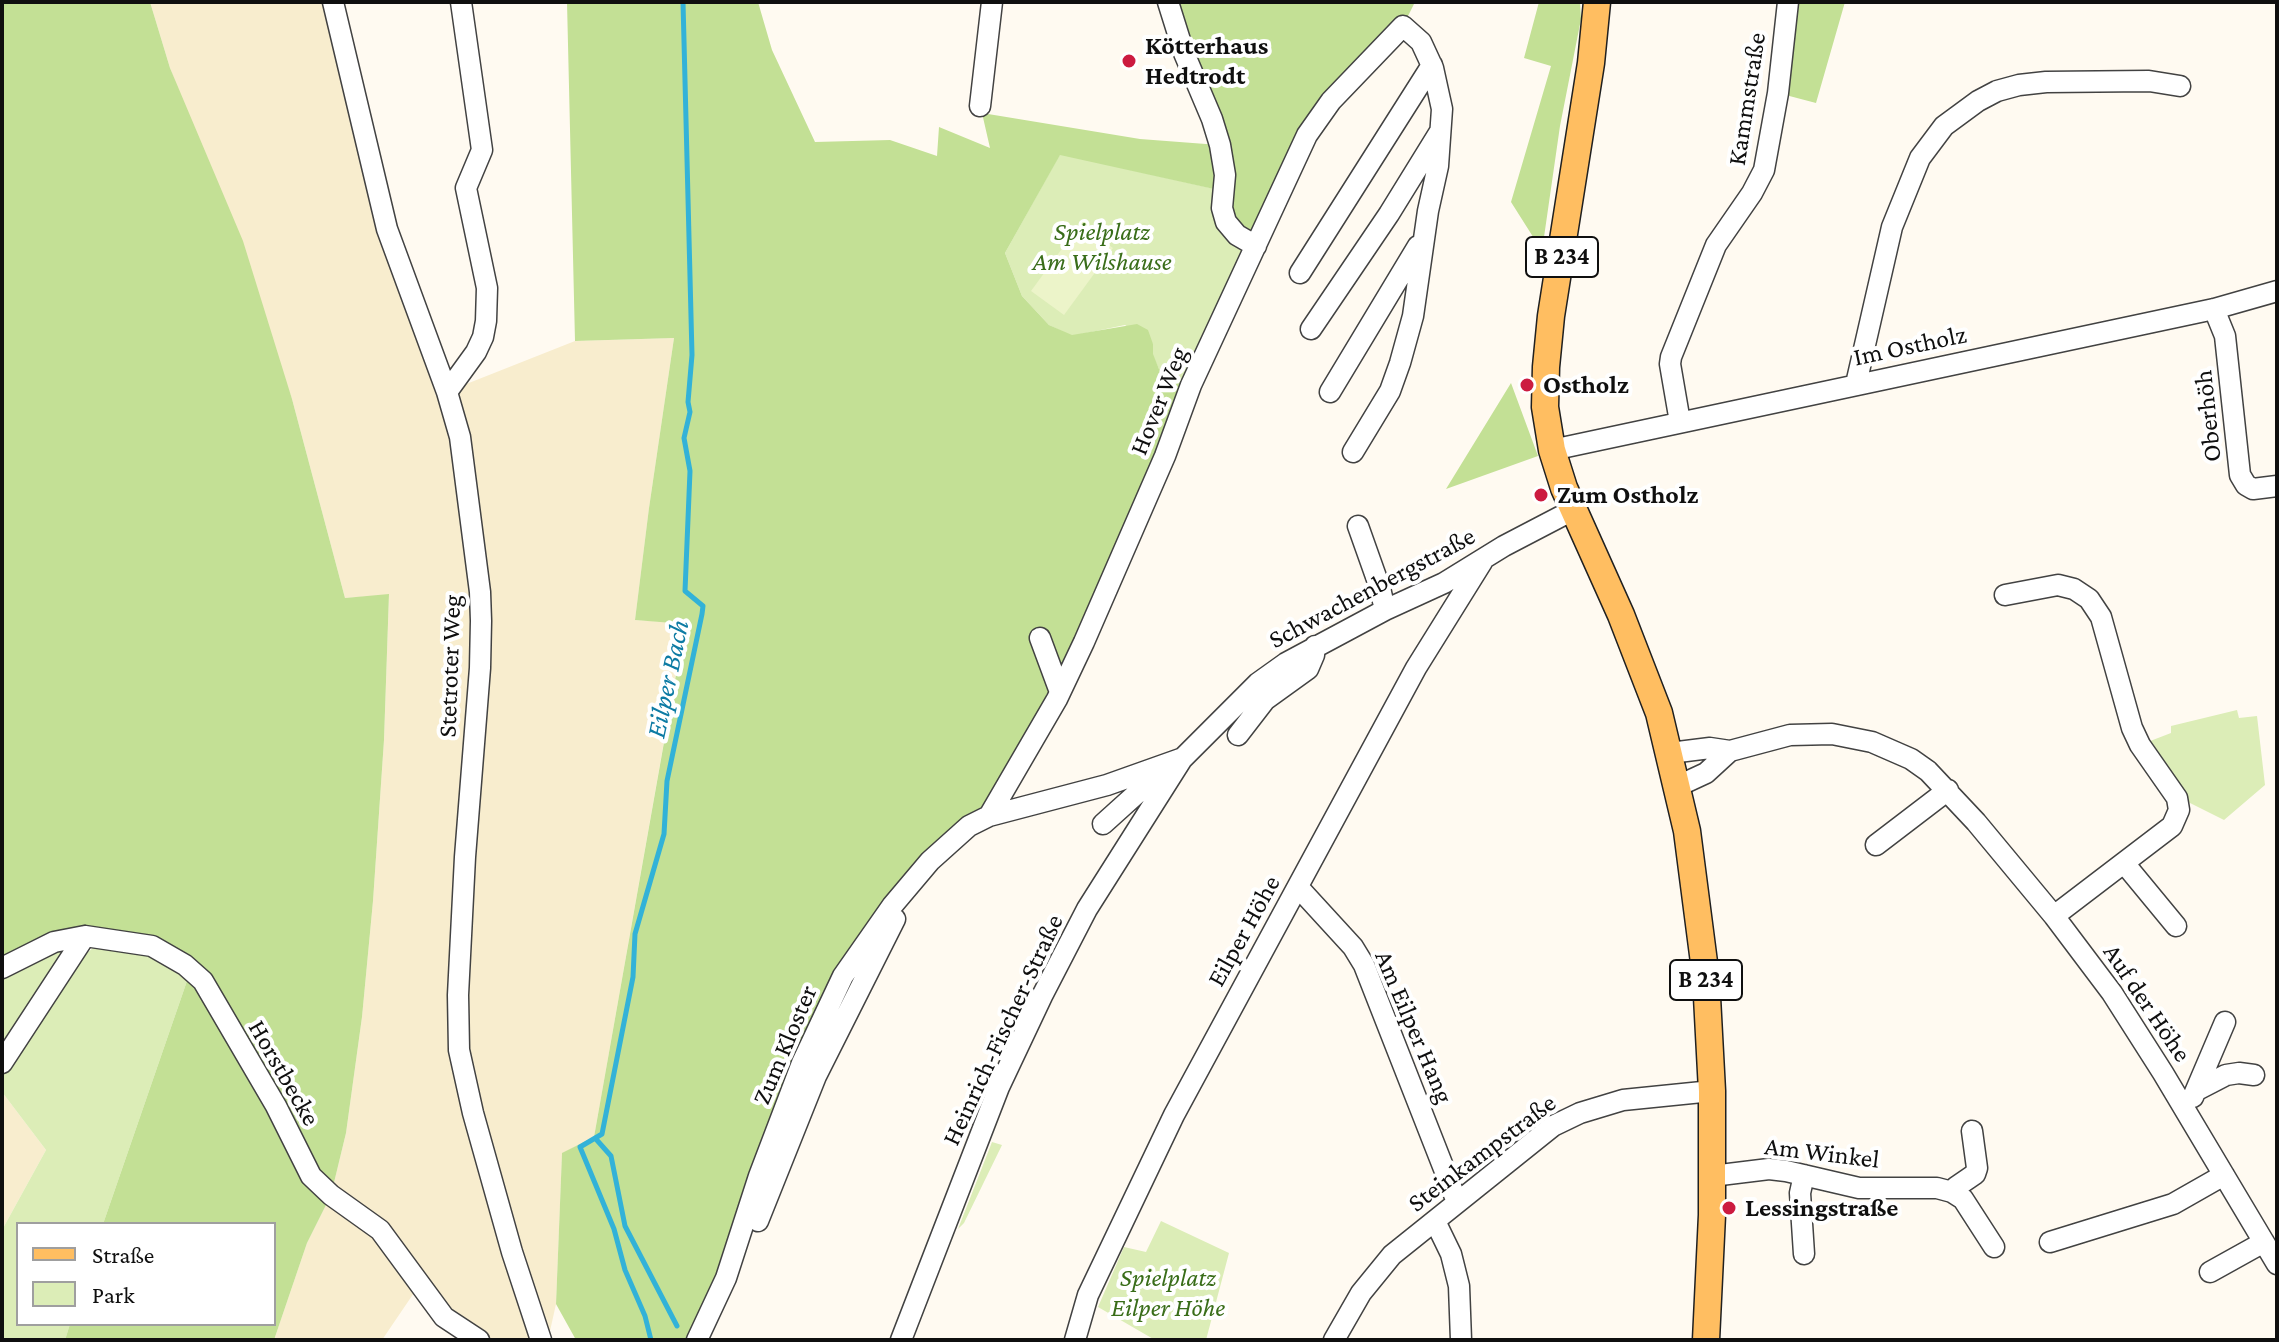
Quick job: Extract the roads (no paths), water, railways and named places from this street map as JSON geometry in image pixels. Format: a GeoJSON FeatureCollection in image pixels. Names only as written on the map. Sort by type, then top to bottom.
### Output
{"type":"FeatureCollection","features":[{"type":"Feature","properties":{"kind":"main road","name":"B 234"},"geometry":{"type":"LineString","coordinates":[[1597,2],[1591,63],[1553,302],[1545,407],[1552,450],[1573,510],[1638,657],[1678,786],[1698,902],[1712,1091],[1706,1340]]}},
{"type":"Feature","properties":{"kind":"street","name":"Stetroter Weg"},"geometry":{"type":"LineString","coordinates":[[333,2],[387,229],[447,392],[460,437],[481,621],[465,857],[458,995],[459,1050],[507,1236],[541,1340]]}},
{"type":"Feature","properties":{"kind":"street"},"geometry":{"type":"LineString","coordinates":[[447,392],[483,337],[487,288],[466,188],[482,150],[461,2]]}},
{"type":"Feature","properties":{"kind":"street"},"geometry":{"type":"LineString","coordinates":[[980,106],[992,2]]}},
{"type":"Feature","properties":{"kind":"street"},"geometry":{"type":"LineString","coordinates":[[1168,2],[1220,145],[1225,175],[1222,208],[1226,222],[1237,235],[1256,246]]}},
{"type":"Feature","properties":{"kind":"street","name":"Kammstraße"},"geometry":{"type":"LineString","coordinates":[[1680,422],[1671,357],[1716,245],[1764,170],[1778,93],[1788,2]]}},
{"type":"Feature","properties":{"kind":"street","name":"Hover Weg"},"geometry":{"type":"LineString","coordinates":[[989,816],[1060,692],[1165,456],[1191,385],[1307,135],[1331,101],[1403,26],[1421,42],[1432,65]]}},
{"type":"Feature","properties":{"kind":"street"},"geometry":{"type":"LineString","coordinates":[[1353,452],[1390,391],[1413,316],[1441,130],[1442,109],[1432,65]]}},
{"type":"Feature","properties":{"kind":"street"},"geometry":{"type":"LineString","coordinates":[[1300,273],[1432,65]]}},
{"type":"Feature","properties":{"kind":"street"},"geometry":{"type":"LineString","coordinates":[[1856,384],[1892,227],[1920,158],[1944,126],[1978,101],[1997,91],[2019,85],[2149,81],[2180,86]]}},
{"type":"Feature","properties":{"kind":"street"},"geometry":{"type":"LineString","coordinates":[[1311,329],[1389,214],[1441,130]]}},
{"type":"Feature","properties":{"kind":"street"},"geometry":{"type":"LineString","coordinates":[[1330,392],[1424,235]]}},
{"type":"Feature","properties":{"kind":"street","name":"Im Ostholz"},"geometry":{"type":"LineString","coordinates":[[1552,450],[2214,309],[2277,291]]}},
{"type":"Feature","properties":{"kind":"street","name":"Oberhöh"},"geometry":{"type":"LineString","coordinates":[[2214,309],[2225,336],[2240,475],[2246,485],[2253,489],[2277,486]]}},
{"type":"Feature","properties":{"kind":"street","name":"Schwachenbergstraße"},"geometry":{"type":"LineString","coordinates":[[989,816],[1107,785],[1176,761],[1270,673],[1315,646],[1444,583],[1573,510]]}},
{"type":"Feature","properties":{"kind":"street"},"geometry":{"type":"LineString","coordinates":[[1358,526],[1385,610]]}},
{"type":"Feature","properties":{"kind":"street","name":"Eilper Höhe"},"geometry":{"type":"LineString","coordinates":[[1075,1340],[1088,1295],[1174,1115],[1416,668],[1484,559]]}},
{"type":"Feature","properties":{"kind":"street"},"geometry":{"type":"LineString","coordinates":[[2005,595],[2058,585],[2089,599],[2101,617],[2132,728],[2140,745],[2177,798],[2179,810],[2172,826],[2054,916]]}},
{"type":"Feature","properties":{"kind":"street"},"geometry":{"type":"LineString","coordinates":[[1040,638],[1060,692]]}},
{"type":"Feature","properties":{"kind":"street"},"geometry":{"type":"LineString","coordinates":[[1238,735],[1265,700],[1308,669],[1315,646]]}},
{"type":"Feature","properties":{"kind":"street","name":"Auf der Höhe"},"geometry":{"type":"LineString","coordinates":[[1670,753],[1710,748],[1730,751],[1807,733],[1848,736],[1872,742],[1911,759],[1928,771],[1948,790],[2054,916],[2128,1016],[2277,1264]]}},
{"type":"Feature","properties":{"kind":"street","name":"Auf der Höhe"},"geometry":{"type":"LineString","coordinates":[[1678,786],[1706,773],[1730,751]]}},
{"type":"Feature","properties":{"kind":"street"},"geometry":{"type":"LineString","coordinates":[[1103,824],[1176,761]]}},
{"type":"Feature","properties":{"kind":"street","name":"Heinrich-Fischer-Straße"},"geometry":{"type":"LineString","coordinates":[[901,1340],[999,1087],[1042,996],[1087,909],[1176,761]]}},
{"type":"Feature","properties":{"kind":"street"},"geometry":{"type":"LineString","coordinates":[[1876,845],[1948,790]]}},
{"type":"Feature","properties":{"kind":"street","name":"Zum Kloster"},"geometry":{"type":"LineString","coordinates":[[697,1340],[726,1278],[759,1176],[802,1063],[843,976],[892,906],[930,861],[969,826],[989,816]]}},
{"type":"Feature","properties":{"kind":"street"},"geometry":{"type":"LineString","coordinates":[[2124,863],[2176,926]]}},
{"type":"Feature","properties":{"kind":"street","name":"Am Eilper Hang"},"geometry":{"type":"LineString","coordinates":[[1298,887],[1353,947],[1364,965],[1457,1202]]}},
{"type":"Feature","properties":{"kind":"street"},"geometry":{"type":"LineString","coordinates":[[758,1221],[816,1076],[897,916],[892,906]]}},
{"type":"Feature","properties":{"kind":"street"},"geometry":{"type":"LineString","coordinates":[[2,1063],[85,936]]}},
{"type":"Feature","properties":{"kind":"street","name":"Horstbecke"},"geometry":{"type":"LineString","coordinates":[[2,968],[54,942],[85,936],[152,946],[185,965],[203,981],[276,1106],[311,1176],[331,1195],[380,1230],[444,1317],[479,1340]]}},
{"type":"Feature","properties":{"kind":"street"},"geometry":{"type":"LineString","coordinates":[[2225,1022],[2195,1094],[2226,1075],[2254,1075]]}},
{"type":"Feature","properties":{"kind":"street","name":"Steinkampstraße"},"geometry":{"type":"LineString","coordinates":[[1334,1340],[1361,1293],[1392,1255],[1566,1119],[1623,1100],[1712,1091]]}},
{"type":"Feature","properties":{"kind":"street"},"geometry":{"type":"LineString","coordinates":[[1972,1131],[1977,1168],[1975,1174],[1952,1192],[1973,1212],[1994,1247]]}},
{"type":"Feature","properties":{"kind":"street","name":"Am Winkel"},"geometry":{"type":"LineString","coordinates":[[1712,1176],[1769,1169],[1859,1188],[1924,1187],[1952,1192]]}},
{"type":"Feature","properties":{"kind":"street"},"geometry":{"type":"LineString","coordinates":[[1804,1175],[1800,1193],[1804,1254]]}},
{"type":"Feature","properties":{"kind":"street"},"geometry":{"type":"LineString","coordinates":[[2050,1242],[2173,1204],[2224,1175]]}},
{"type":"Feature","properties":{"kind":"street"},"geometry":{"type":"LineString","coordinates":[[1435,1221],[1451,1254],[1459,1286],[1461,1340]]}},
{"type":"Feature","properties":{"kind":"street"},"geometry":{"type":"LineString","coordinates":[[2210,1272],[2264,1242]]}},
{"type":"Feature","properties":{"kind":"waterway","name":"Eilper Bach"},"geometry":{"type":"LineString","coordinates":[[651,1340],[645,1316],[625,1270],[614,1229],[580,1147],[602,1134],[633,977],[635,934],[664,834],[667,781],[703,606],[685,591],[690,471],[684,438],[690,412],[692,355],[683,2]]}},
{"type":"Feature","properties":{"kind":"waterway"},"geometry":{"type":"LineString","coordinates":[[595,1138],[611,1156],[625,1226],[677,1326]]}},
{"type":"Feature","properties":{"kind":"place","name":"Kötterhaus Hedtrodt"},"geometry":{"type":"Point","coordinates":[1129,61]}},
{"type":"Feature","properties":{"kind":"place","name":"Ostholz"},"geometry":{"type":"Point","coordinates":[1527,385]}},
{"type":"Feature","properties":{"kind":"place","name":"Zum Ostholz"},"geometry":{"type":"Point","coordinates":[1541,495]}},
{"type":"Feature","properties":{"kind":"place","name":"Lessingstraße"},"geometry":{"type":"Point","coordinates":[1729,1208]}},
{"type":"Feature","properties":{"kind":"park label","name":"Spielplatz Am Wilshause"},"geometry":{"type":"Point","coordinates":[1102,247]}},
{"type":"Feature","properties":{"kind":"park label","name":"Spielplatz Eilper Höhe"},"geometry":{"type":"Point","coordinates":[1168,1293]}}]}
